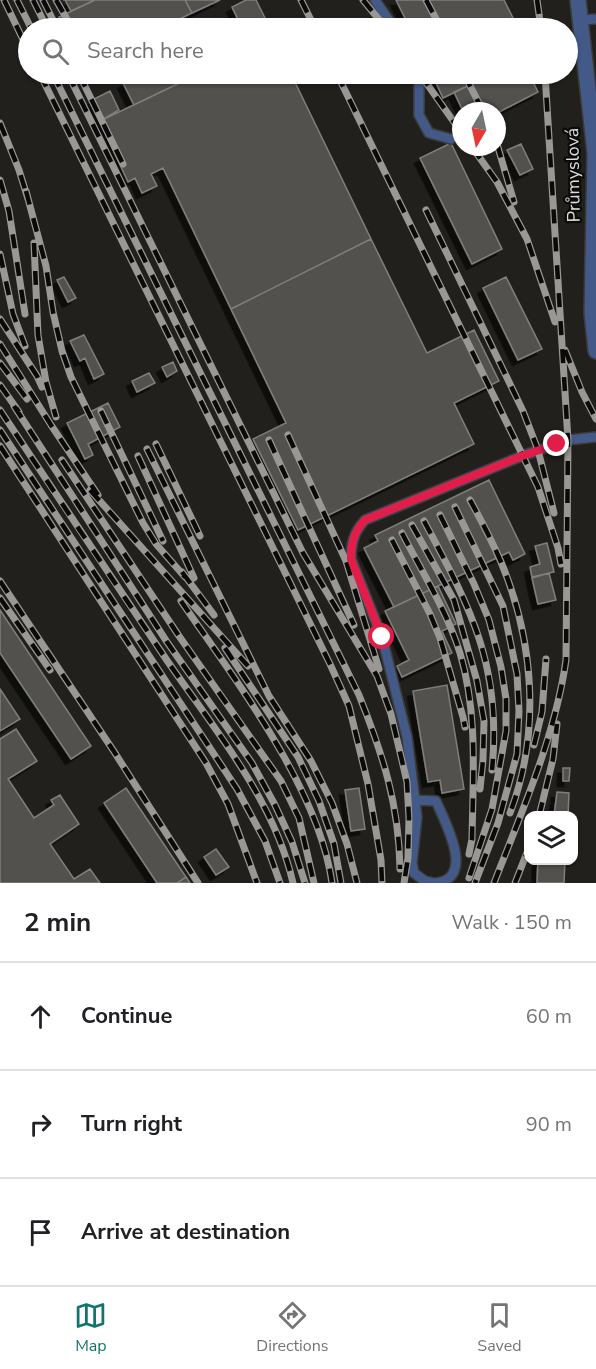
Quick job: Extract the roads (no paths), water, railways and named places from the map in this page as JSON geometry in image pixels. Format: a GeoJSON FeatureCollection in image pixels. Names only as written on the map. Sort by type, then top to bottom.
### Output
{"type":"FeatureCollection","features":[{"type":"Feature","properties":{"kind":"street","name":"Průmyslová"},"geometry":{"type":"LineString","coordinates":[[578,0],[589,20],[595,153],[594,313],[596,351]]}},
{"type":"Feature","properties":{"kind":"lane"},"geometry":{"type":"LineString","coordinates":[[375,0],[387,18]]}},
{"type":"Feature","properties":{"kind":"lane"},"geometry":{"type":"LineString","coordinates":[[419,84],[418,115],[429,133],[451,139]]}},
{"type":"Feature","properties":{"kind":"lane"},"geometry":{"type":"LineString","coordinates":[[413,800],[436,801],[457,856],[452,876],[444,882],[425,881],[414,873],[412,863],[417,817],[413,800],[407,737],[382,637],[351,559],[351,545],[356,530],[365,520],[522,456],[568,440],[596,437]]}},
{"type":"Feature","properties":{"kind":"railway"},"geometry":{"type":"LineString","coordinates":[[4,0],[18,29]]}},
{"type":"Feature","properties":{"kind":"railway"},"geometry":{"type":"LineString","coordinates":[[17,0],[26,18]]}},
{"type":"Feature","properties":{"kind":"railway"},"geometry":{"type":"LineString","coordinates":[[33,0],[42,18]]}},
{"type":"Feature","properties":{"kind":"railway"},"geometry":{"type":"LineString","coordinates":[[43,0],[52,18]]}},
{"type":"Feature","properties":{"kind":"railway"},"geometry":{"type":"LineString","coordinates":[[56,0],[66,18]]}},
{"type":"Feature","properties":{"kind":"railway"},"geometry":{"type":"LineString","coordinates":[[301,0],[310,18]]}},
{"type":"Feature","properties":{"kind":"railway"},"geometry":{"type":"LineString","coordinates":[[363,0],[378,18]]}},
{"type":"Feature","properties":{"kind":"railway"},"geometry":{"type":"LineString","coordinates":[[426,0],[436,18]]}},
{"type":"Feature","properties":{"kind":"railway"},"geometry":{"type":"LineString","coordinates":[[537,0],[540,18]]}},
{"type":"Feature","properties":{"kind":"railway"},"geometry":{"type":"LineString","coordinates":[[45,84],[349,706],[368,784],[381,860],[382,883]]}},
{"type":"Feature","properties":{"kind":"railway"},"geometry":{"type":"LineString","coordinates":[[58,84],[359,695],[382,759],[393,801],[400,869]]}},
{"type":"Feature","properties":{"kind":"railway"},"geometry":{"type":"LineString","coordinates":[[73,84],[303,553],[377,676],[391,714],[407,782],[408,858],[404,883]]}},
{"type":"Feature","properties":{"kind":"railway"},"geometry":{"type":"LineString","coordinates":[[84,84],[123,164]]}},
{"type":"Feature","properties":{"kind":"railway"},"geometry":{"type":"LineString","coordinates":[[342,84],[538,487],[561,564]]}},
{"type":"Feature","properties":{"kind":"railway"},"geometry":{"type":"LineString","coordinates":[[427,84],[452,119]]}},
{"type":"Feature","properties":{"kind":"railway"},"geometry":{"type":"LineString","coordinates":[[469,84],[478,102]]}},
{"type":"Feature","properties":{"kind":"railway"},"geometry":{"type":"LineString","coordinates":[[494,883],[546,745],[566,660],[568,440],[546,84]]}},
{"type":"Feature","properties":{"kind":"railway"},"geometry":{"type":"LineString","coordinates":[[0,123],[28,199]]}},
{"type":"Feature","properties":{"kind":"railway"},"geometry":{"type":"LineString","coordinates":[[478,156],[497,182],[527,239],[555,322]]}},
{"type":"Feature","properties":{"kind":"railway"},"geometry":{"type":"LineString","coordinates":[[501,156],[514,202]]}},
{"type":"Feature","properties":{"kind":"railway"},"geometry":{"type":"LineString","coordinates":[[0,180],[9,211],[25,314]]}},
{"type":"Feature","properties":{"kind":"railway"},"geometry":{"type":"LineString","coordinates":[[26,191],[46,266],[62,351],[71,377],[143,523],[156,544],[185,577]]}},
{"type":"Feature","properties":{"kind":"railway"},"geometry":{"type":"LineString","coordinates":[[426,210],[523,411],[538,450],[554,513]]}},
{"type":"Feature","properties":{"kind":"railway"},"geometry":{"type":"LineString","coordinates":[[34,243],[38,335],[46,382],[56,417]]}},
{"type":"Feature","properties":{"kind":"railway"},"geometry":{"type":"LineString","coordinates":[[0,254],[13,314],[25,346]]}},
{"type":"Feature","properties":{"kind":"railway"},"geometry":{"type":"LineString","coordinates":[[0,319],[42,387]]}},
{"type":"Feature","properties":{"kind":"railway"},"geometry":{"type":"LineString","coordinates":[[0,344],[98,495]]}},
{"type":"Feature","properties":{"kind":"railway"},"geometry":{"type":"LineString","coordinates":[[565,350],[596,419]]}},
{"type":"Feature","properties":{"kind":"railway"},"geometry":{"type":"LineString","coordinates":[[0,363],[27,399]]}},
{"type":"Feature","properties":{"kind":"railway"},"geometry":{"type":"LineString","coordinates":[[0,385],[19,412]]}},
{"type":"Feature","properties":{"kind":"railway"},"geometry":{"type":"LineString","coordinates":[[14,406],[167,642],[252,763],[292,842],[305,883]]}},
{"type":"Feature","properties":{"kind":"railway"},"geometry":{"type":"LineString","coordinates":[[0,410],[240,766],[272,822],[293,883]]}},
{"type":"Feature","properties":{"kind":"railway"},"geometry":{"type":"LineString","coordinates":[[101,411],[163,541]]}},
{"type":"Feature","properties":{"kind":"railway"},"geometry":{"type":"LineString","coordinates":[[0,430],[237,789],[265,841],[280,883]]}},
{"type":"Feature","properties":{"kind":"railway"},"geometry":{"type":"LineString","coordinates":[[288,435],[346,561],[379,669]]}},
{"type":"Feature","properties":{"kind":"railway"},"geometry":{"type":"LineString","coordinates":[[269,440],[354,625]]}},
{"type":"Feature","properties":{"kind":"railway"},"geometry":{"type":"LineString","coordinates":[[156,444],[200,536]]}},
{"type":"Feature","properties":{"kind":"railway"},"geometry":{"type":"LineString","coordinates":[[0,446],[206,763],[228,804],[257,883]]}},
{"type":"Feature","properties":{"kind":"railway"},"geometry":{"type":"LineString","coordinates":[[147,449],[269,696],[311,761],[332,803],[347,844],[357,883]]}},
{"type":"Feature","properties":{"kind":"railway"},"geometry":{"type":"LineString","coordinates":[[138,456],[194,578]]}},
{"type":"Feature","properties":{"kind":"railway"},"geometry":{"type":"LineString","coordinates":[[62,460],[179,636],[281,781],[299,818],[314,883]]}},
{"type":"Feature","properties":{"kind":"railway"},"geometry":{"type":"LineString","coordinates":[[90,490],[248,666]]}},
{"type":"Feature","properties":{"kind":"railway"},"geometry":{"type":"LineString","coordinates":[[470,500],[498,554],[512,592],[527,655],[530,687],[526,751],[520,782],[510,813]]}},
{"type":"Feature","properties":{"kind":"railway"},"geometry":{"type":"LineString","coordinates":[[455,507],[503,606],[517,674],[519,711],[517,754],[498,823],[475,883]]}},
{"type":"Feature","properties":{"kind":"railway"},"geometry":{"type":"LineString","coordinates":[[440,515],[489,620],[501,667],[506,699],[506,731],[492,809],[469,878]]}},
{"type":"Feature","properties":{"kind":"railway"},"geometry":{"type":"LineString","coordinates":[[424,521],[469,611],[487,669],[494,733],[492,770]]}},
{"type":"Feature","properties":{"kind":"railway"},"geometry":{"type":"LineString","coordinates":[[412,525],[454,600],[477,681],[484,721],[480,789]]}},
{"type":"Feature","properties":{"kind":"railway"},"geometry":{"type":"LineString","coordinates":[[402,533],[455,637],[466,676],[473,745],[472,839],[469,854]]}},
{"type":"Feature","properties":{"kind":"railway"},"geometry":{"type":"LineString","coordinates":[[392,540],[440,638],[465,727]]}},
{"type":"Feature","properties":{"kind":"railway"},"geometry":{"type":"LineString","coordinates":[[182,572],[214,615]]}},
{"type":"Feature","properties":{"kind":"railway"},"geometry":{"type":"LineString","coordinates":[[0,581],[113,750],[198,883]]}},
{"type":"Feature","properties":{"kind":"railway"},"geometry":{"type":"LineString","coordinates":[[0,598],[50,670]]}},
{"type":"Feature","properties":{"kind":"railway"},"geometry":{"type":"LineString","coordinates":[[181,601],[249,700],[293,773],[311,810],[324,847],[332,883]]}},
{"type":"Feature","properties":{"kind":"railway"},"geometry":{"type":"LineString","coordinates":[[225,648],[298,757],[319,801],[334,844],[341,883]]}},
{"type":"Feature","properties":{"kind":"railway"},"geometry":{"type":"LineString","coordinates":[[534,745],[542,712],[546,659]]}},
{"type":"Feature","properties":{"kind":"railway"},"geometry":{"type":"LineString","coordinates":[[540,811],[553,759],[557,724]]}},
{"type":"Feature","properties":{"kind":"railway"},"geometry":{"type":"LineString","coordinates":[[515,883],[524,860]]}}]}
